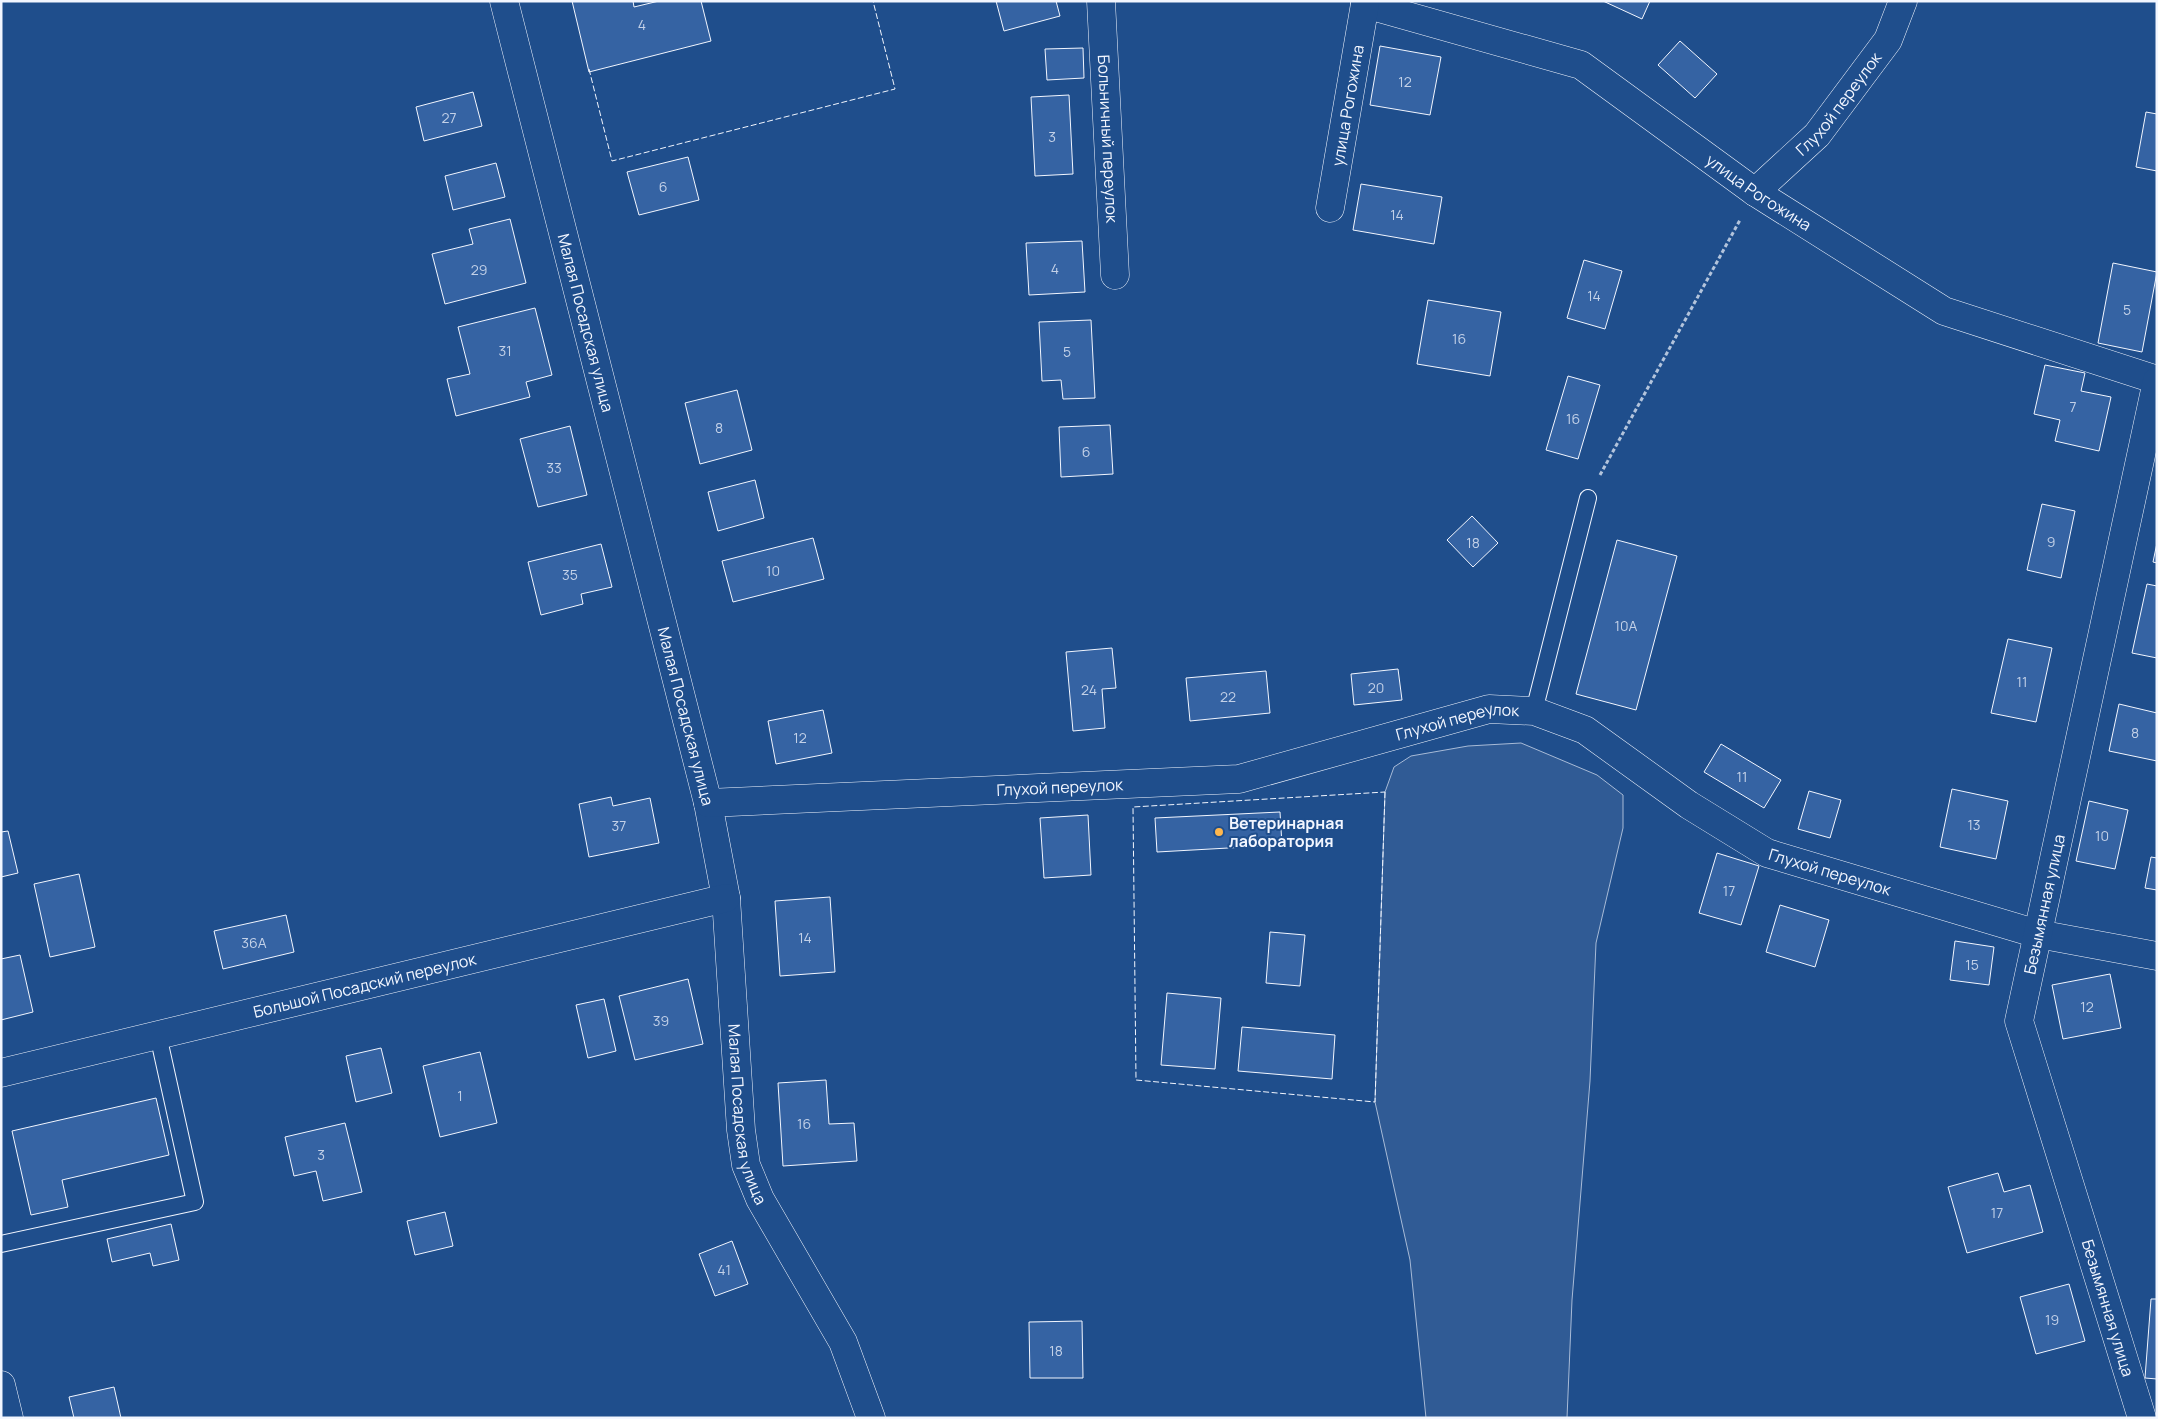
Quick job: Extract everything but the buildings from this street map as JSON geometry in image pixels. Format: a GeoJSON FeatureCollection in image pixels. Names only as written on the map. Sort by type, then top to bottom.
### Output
{"type":"FeatureCollection","features":[{"type":"Feature","properties":{"kind":"street","name":"Малая Посадская улица"},"geometry":{"type":"LineString","coordinates":[[504,1],[708,804],[726,898],[741,1130],[746,1165],[760,1199],[843,1342],[871,1418]]}},
{"type":"Feature","properties":{"kind":"street","name":"Больничный переулок"},"geometry":{"type":"LineString","coordinates":[[1101,1],[1115,275]]}},
{"type":"Feature","properties":{"kind":"street","name":"Глухой переулок"},"geometry":{"type":"LineString","coordinates":[[1755,192],[1817,135],[1888,40],[1904,1]]}},
{"type":"Feature","properties":{"kind":"street","name":"улица Рогожина"},"geometry":{"type":"LineString","coordinates":[[1330,208],[1365,3],[1581,65],[1755,192],[1944,311],[2157,380]]}},
{"type":"Feature","properties":{"kind":"street","name":"Безымянная улица"},"geometry":{"type":"LineString","coordinates":[[2142,1418],[2019,1021],[2157,380]]}},
{"type":"Feature","properties":{"kind":"street","name":"Глухой переулок"},"geometry":{"type":"LineString","coordinates":[[708,804],[1239,779],[1489,709],[1534,710],[1585,730],[1689,805],[1767,853],[2038,934],[2157,956]]}},
{"type":"Feature","properties":{"kind":"street","name":"Большой Посадский переулок"},"geometry":{"type":"LineString","coordinates":[[1,1073],[726,898]]}},
{"type":"Feature","properties":{"kind":"street"},"geometry":{"type":"LineString","coordinates":[[1,1385],[9,1418]]}},
{"type":"Feature","properties":{"kind":"lane"},"geometry":{"type":"LineString","coordinates":[[1534,710],[1588,498]]}},
{"type":"Feature","properties":{"kind":"lane"},"geometry":{"type":"LineString","coordinates":[[1,1244],[195,1202],[158,1035]]}},
{"type":"Feature","properties":{"kind":"path"},"geometry":{"type":"LineString","coordinates":[[1588,498],[1755,192]]}},
{"type":"Feature","properties":{"kind":"shaded area"},"geometry":{"type":"Polygon","coordinates":[[[1521,743],[1597,775],[1623,795],[1623,828],[1596,943],[1590,1081],[1572,1300],[1567,1418],[1426,1418],[1410,1260],[1375,1102],[1385,792],[1394,767],[1411,756],[1468,746],[1521,743]]]}},
{"type":"Feature","properties":{"kind":"fence"},"geometry":{"type":"LineString","coordinates":[[589,69],[612,161],[895,89],[873,1]]}},
{"type":"Feature","properties":{"kind":"fence"},"geometry":{"type":"LineString","coordinates":[[1385,792],[1375,1102],[1136,1080],[1133,807],[1385,792]]}},
{"type":"Feature","properties":{"kind":"place","name":"Ветеринарная лаборатория"},"geometry":{"type":"Point","coordinates":[1219,832]}}]}
